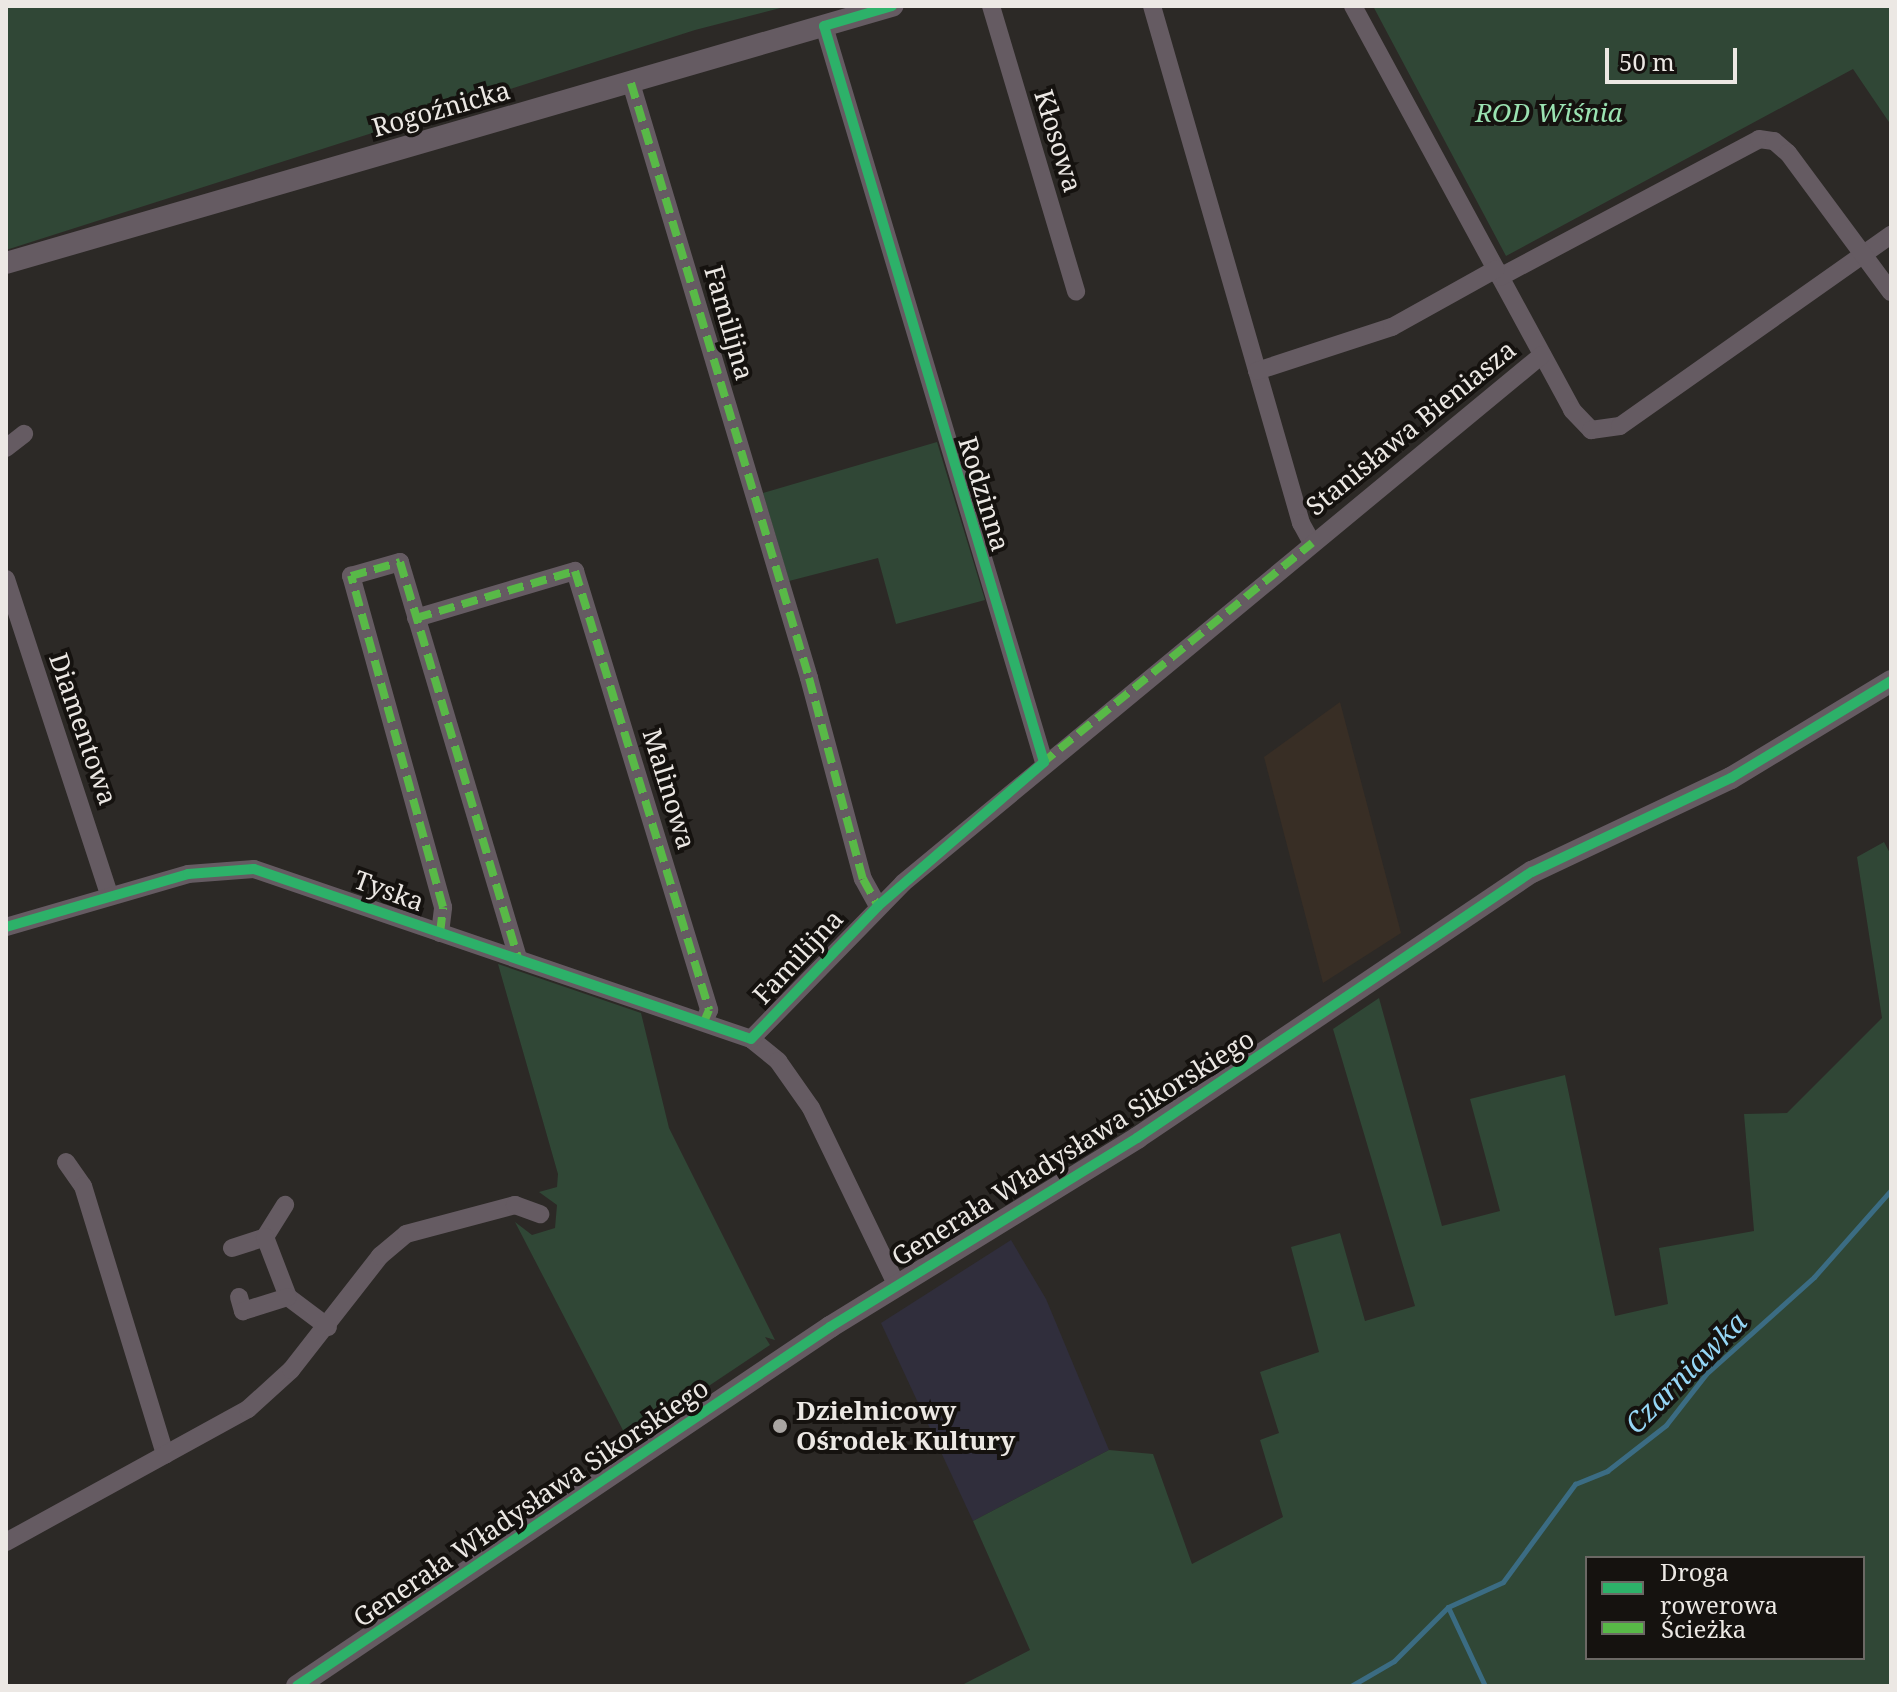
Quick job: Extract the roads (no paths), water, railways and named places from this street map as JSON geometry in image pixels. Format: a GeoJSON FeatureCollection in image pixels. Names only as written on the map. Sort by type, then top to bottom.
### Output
{"type":"FeatureCollection","features":[{"type":"Feature","properties":{"kind":"street","name":"Rogoźnicka"},"geometry":{"type":"LineString","coordinates":[[6,263],[892,6]]}},
{"type":"Feature","properties":{"kind":"street","name":"Kłosowa"},"geometry":{"type":"LineString","coordinates":[[991,6],[1076,292]]}},
{"type":"Feature","properties":{"kind":"street","name":"Stanisława Bieniasza"},"geometry":{"type":"LineString","coordinates":[[1152,6],[1301,523],[1312,543]]}},
{"type":"Feature","properties":{"kind":"street","name":"Stanisława Bieniasza"},"geometry":{"type":"LineString","coordinates":[[1044,762],[1542,355],[1353,6]]}},
{"type":"Feature","properties":{"kind":"street","name":"Rodzinna"},"geometry":{"type":"LineString","coordinates":[[824,26],[1044,762]]}},
{"type":"Feature","properties":{"kind":"street","name":"Familijna"},"geometry":{"type":"LineString","coordinates":[[631,83],[809,678],[863,879],[878,906],[751,1039]]}},
{"type":"Feature","properties":{"kind":"street"},"geometry":{"type":"LineString","coordinates":[[1257,371],[1392,327],[1759,139],[1774,141],[1788,153],[1891,292]]}},
{"type":"Feature","properties":{"kind":"street"},"geometry":{"type":"LineString","coordinates":[[1542,355],[1582,423],[1604,432],[1864,257],[1891,235]]}},
{"type":"Feature","properties":{"kind":"street"},"geometry":{"type":"LineString","coordinates":[[6,448],[24,434]]}},
{"type":"Feature","properties":{"kind":"street"},"geometry":{"type":"LineString","coordinates":[[440,933],[443,907],[351,576],[400,562],[518,959]]}},
{"type":"Feature","properties":{"kind":"street","name":"Malinowa"},"geometry":{"type":"LineString","coordinates":[[416,618],[575,571],[709,1010],[704,1022]]}},
{"type":"Feature","properties":{"kind":"street","name":"Diamentowa"},"geometry":{"type":"LineString","coordinates":[[6,579],[109,895]]}},
{"type":"Feature","properties":{"kind":"street","name":"Generała Władysława Sikorskiego"},"geometry":{"type":"LineString","coordinates":[[297,1686],[897,1286],[1242,1070],[1532,872],[1590,840],[1731,778],[1891,681]]}},
{"type":"Feature","properties":{"kind":"street"},"geometry":{"type":"LineString","coordinates":[[878,906],[1044,762]]}},
{"type":"Feature","properties":{"kind":"street","name":"Tyska"},"geometry":{"type":"LineString","coordinates":[[6,927],[109,895],[214,869],[254,869],[751,1039],[778,1061],[811,1108],[897,1286]]}},
{"type":"Feature","properties":{"kind":"street"},"geometry":{"type":"LineString","coordinates":[[66,1162],[83,1186],[165,1455]]}},
{"type":"Feature","properties":{"kind":"street"},"geometry":{"type":"LineString","coordinates":[[232,1248],[265,1237],[285,1205]]}},
{"type":"Feature","properties":{"kind":"street"},"geometry":{"type":"LineString","coordinates":[[6,1542],[248,1409],[328,1327],[380,1256],[406,1234],[515,1205],[540,1214]]}},
{"type":"Feature","properties":{"kind":"street"},"geometry":{"type":"LineString","coordinates":[[265,1237],[288,1297],[328,1327]]}},
{"type":"Feature","properties":{"kind":"street"},"geometry":{"type":"LineString","coordinates":[[239,1297],[243,1311],[288,1297]]}},
{"type":"Feature","properties":{"kind":"waterway","name":"Czarniawka"},"geometry":{"type":"LineString","coordinates":[[1351,1686],[1394,1661],[1448,1607],[1503,1582],[1575,1484],[1607,1471],[1666,1425],[1706,1374],[1814,1277],[1891,1190]]}},
{"type":"Feature","properties":{"kind":"waterway"},"geometry":{"type":"LineString","coordinates":[[1448,1607],[1485,1686]]}},
{"type":"Feature","properties":{"kind":"place","name":"Dzielnicowy Ośrodek Kultury"},"geometry":{"type":"Point","coordinates":[780,1426]}},
{"type":"Feature","properties":{"kind":"park label","name":"ROD Wiśnia"},"geometry":{"type":"Point","coordinates":[1549,113]}}]}
